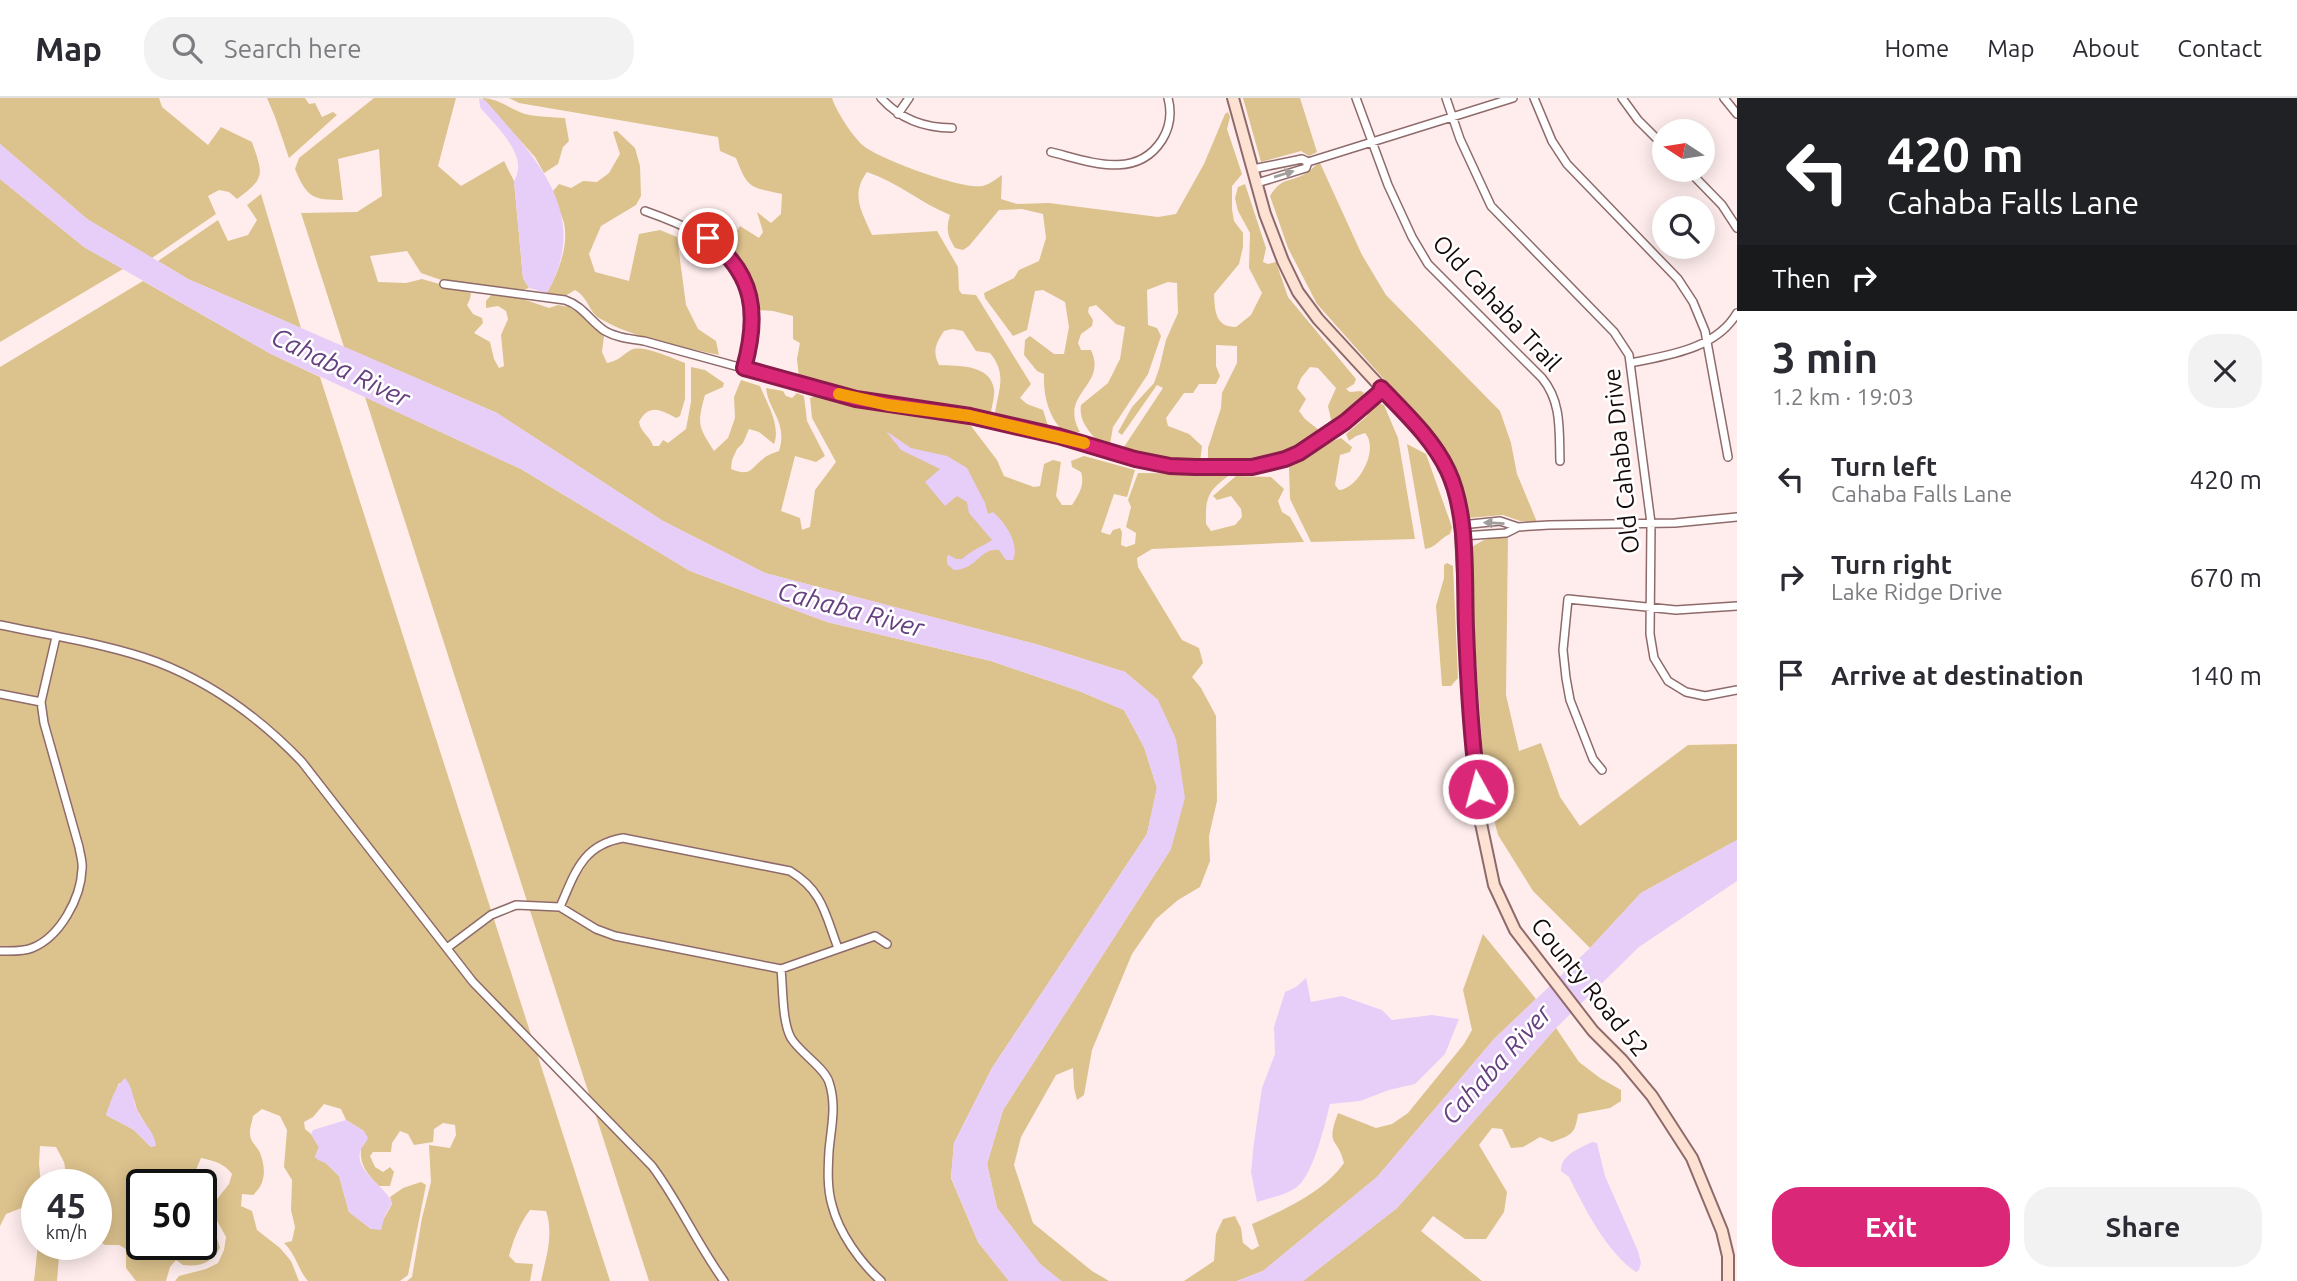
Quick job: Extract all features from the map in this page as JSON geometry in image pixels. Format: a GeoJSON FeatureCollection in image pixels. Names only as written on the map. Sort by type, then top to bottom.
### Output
{"type":"FeatureCollection","features":[{"type":"Feature","properties":{"kind":"main road","name":"County Road 52"},"geometry":{"type":"LineString","coordinates":[[1233,98],[1265,214],[1298,292],[1318,319],[1424,434],[1447,467],[1457,496],[1462,531],[1469,710],[1479,814],[1494,885],[1515,930],[1593,1031],[1652,1096],[1692,1158],[1722,1231],[1728,1256],[1728,1281]]}},
{"type":"Feature","properties":{"kind":"street"},"geometry":{"type":"LineString","coordinates":[[881,98],[898,114],[928,126],[951,128]]}},
{"type":"Feature","properties":{"kind":"street"},"geometry":{"type":"LineString","coordinates":[[898,114],[909,98]]}},
{"type":"Feature","properties":{"kind":"street"},"geometry":{"type":"LineString","coordinates":[[1051,152],[1112,166],[1140,160],[1152,153],[1165,136],[1170,116],[1168,98]]}},
{"type":"Feature","properties":{"kind":"street","name":"Old Cahaba Trail"},"geometry":{"type":"LineString","coordinates":[[1356,98],[1371,142],[1412,237],[1427,264],[1552,391],[1558,413],[1560,461]]}},
{"type":"Feature","properties":{"kind":"street","name":"Old Cahaba Drive"},"geometry":{"type":"LineString","coordinates":[[1446,98],[1491,206],[1614,332],[1631,363],[1651,523],[1650,634],[1654,658],[1668,681],[1686,692],[1704,696],[1737,690]]}},
{"type":"Feature","properties":{"kind":"street"},"geometry":{"type":"LineString","coordinates":[[1253,169],[1302,159],[1308,162],[1513,98]]}},
{"type":"Feature","properties":{"kind":"street"},"geometry":{"type":"LineString","coordinates":[[1534,98],[1560,156],[1678,279],[1701,319],[1708,341],[1728,457]]}},
{"type":"Feature","properties":{"kind":"street"},"geometry":{"type":"LineString","coordinates":[[1622,98],[1652,134]]}},
{"type":"Feature","properties":{"kind":"street"},"geometry":{"type":"LineString","coordinates":[[1724,98],[1737,114]]}},
{"type":"Feature","properties":{"kind":"street"},"geometry":{"type":"LineString","coordinates":[[1256,183],[1306,168],[1308,162]]}},
{"type":"Feature","properties":{"kind":"street"},"geometry":{"type":"LineString","coordinates":[[1700,182],[1722,205],[1737,228]]}},
{"type":"Feature","properties":{"kind":"street"},"geometry":{"type":"LineString","coordinates":[[645,211],[681,224],[708,238],[728,255],[739,270],[750,297],[753,320],[751,344],[744,368]]}},
{"type":"Feature","properties":{"kind":"street"},"geometry":{"type":"LineString","coordinates":[[444,284],[565,300],[582,308],[604,330],[617,337],[644,341],[856,399],[970,416],[1170,466],[1252,467],[1285,459],[1299,453],[1345,422],[1380,392],[1381,388]]}},
{"type":"Feature","properties":{"kind":"street"},"geometry":{"type":"LineString","coordinates":[[1631,363],[1695,347],[1708,341],[1725,330],[1737,313]]}},
{"type":"Feature","properties":{"kind":"street"},"geometry":{"type":"LineString","coordinates":[[1462,531],[1506,533],[1518,527],[1675,523],[1737,517]]}},
{"type":"Feature","properties":{"kind":"street"},"geometry":{"type":"LineString","coordinates":[[1602,770],[1593,759],[1570,700],[1563,650],[1568,599],[1676,610],[1737,606]]}},
{"type":"Feature","properties":{"kind":"street"},"geometry":{"type":"LineString","coordinates":[[0,625],[155,662],[214,690],[275,734],[302,762],[473,982],[652,1166],[724,1281]]}},
{"type":"Feature","properties":{"kind":"street"},"geometry":{"type":"LineString","coordinates":[[0,951],[32,948],[46,941],[59,928],[73,904],[82,868],[79,847],[44,723],[41,702],[56,637]]}},
{"type":"Feature","properties":{"kind":"street"},"geometry":{"type":"LineString","coordinates":[[0,694],[41,702]]}},
{"type":"Feature","properties":{"kind":"street"},"geometry":{"type":"LineString","coordinates":[[560,907],[575,871],[589,851],[607,841],[623,838],[790,871],[803,879],[817,894],[838,948]]}},
{"type":"Feature","properties":{"kind":"street"},"geometry":{"type":"LineString","coordinates":[[447,948],[491,915],[516,905],[560,907],[596,929],[615,936],[781,969],[875,936],[887,944]]}},
{"type":"Feature","properties":{"kind":"street"},"geometry":{"type":"LineString","coordinates":[[781,969],[790,1035],[804,1055],[828,1078],[832,1094],[834,1113],[828,1174],[832,1205],[865,1266],[881,1281]]}},
{"type":"Feature","properties":{"kind":"shaded area"},"geometry":{"type":"Polygon","coordinates":[[[0,98],[159,98],[162,107],[208,145],[221,127],[252,142],[260,175],[253,186],[237,199],[229,192],[219,190],[208,196],[216,214],[152,258],[87,219],[0,144],[0,98]]]}},
{"type":"Feature","properties":{"kind":"shaded area"},"geometry":{"type":"Polygon","coordinates":[[[267,98],[305,98],[309,104],[315,103],[322,117],[333,112],[337,115],[289,158],[267,98]]]}},
{"type":"Feature","properties":{"kind":"shaded area"},"geometry":{"type":"Polygon","coordinates":[[[374,98],[456,98],[438,166],[461,186],[504,161],[514,181],[523,278],[529,288],[523,290],[444,281],[421,273],[407,251],[370,256],[378,282],[406,283],[422,279],[471,293],[467,305],[473,314],[482,318],[483,323],[474,333],[490,342],[499,368],[504,366],[501,335],[508,319],[506,311],[498,306],[486,308],[486,301],[492,294],[523,299],[549,308],[558,305],[569,307],[604,336],[602,352],[607,363],[631,350],[643,349],[685,363],[685,399],[680,416],[676,418],[651,410],[639,422],[653,446],[659,446],[663,440],[668,443],[686,429],[691,402],[691,367],[705,370],[724,383],[723,387],[705,395],[701,412],[702,430],[714,451],[728,438],[735,418],[734,397],[741,380],[760,386],[774,422],[776,437],[774,444],[759,432],[749,429],[732,460],[731,469],[738,471],[750,471],[765,458],[779,451],[780,425],[766,388],[783,391],[786,396],[792,398],[797,393],[804,396],[807,421],[825,456],[816,462],[795,456],[781,511],[800,518],[802,530],[810,527],[815,490],[836,462],[812,418],[810,398],[818,395],[873,408],[968,422],[997,460],[1004,476],[1034,487],[1040,486],[1044,464],[1053,460],[1061,462],[1056,496],[1062,505],[1072,505],[1082,485],[1081,472],[1072,467],[1071,461],[1084,456],[1135,470],[1127,497],[1114,494],[1101,532],[1110,535],[1113,530],[1120,528],[1121,545],[1126,547],[1135,544],[1136,533],[1126,527],[1131,507],[1128,500],[1138,473],[1231,474],[1210,494],[1206,507],[1206,524],[1211,531],[1235,525],[1242,517],[1241,509],[1231,496],[1217,500],[1213,496],[1236,476],[1271,477],[1284,489],[1278,501],[1282,512],[1290,517],[1304,542],[1152,549],[1137,558],[1138,567],[1182,640],[1199,648],[1203,663],[1192,677],[1216,716],[1217,801],[1209,836],[1210,861],[1200,887],[1178,900],[1156,919],[1132,954],[1092,1050],[1084,1095],[1077,1100],[1073,1068],[1056,1075],[1021,1137],[1014,1165],[1033,1223],[1092,1271],[1109,1281],[1061,1281],[1040,1264],[997,1208],[987,1164],[1003,1110],[1171,849],[1158,700],[1125,672],[1039,645],[765,573],[663,521],[497,413],[344,347],[301,213],[357,212],[382,196],[379,149],[338,159],[343,200],[312,195],[303,186],[295,169],[299,158],[374,98]]]}},
{"type":"Feature","properties":{"kind":"shaded area"},"geometry":{"type":"Polygon","coordinates":[[[482,98],[499,102],[525,114],[565,118],[569,141],[563,147],[558,164],[544,173],[535,157],[482,98]]]}},
{"type":"Feature","properties":{"kind":"shaded area"},"geometry":{"type":"Polygon","coordinates":[[[509,98],[832,98],[846,124],[865,147],[923,173],[973,186],[986,185],[1002,175],[1001,199],[1017,204],[1049,203],[1158,217],[1176,214],[1204,164],[1228,112],[1230,117],[1227,129],[1242,174],[1232,186],[1232,209],[1234,221],[1243,233],[1243,247],[1239,264],[1214,294],[1218,317],[1224,324],[1236,327],[1251,315],[1262,293],[1249,268],[1250,233],[1238,211],[1235,198],[1238,187],[1245,184],[1266,248],[1263,262],[1276,262],[1288,297],[1356,379],[1354,384],[1346,389],[1364,393],[1359,403],[1335,425],[1332,424],[1328,406],[1336,388],[1318,368],[1310,367],[1297,388],[1306,399],[1299,411],[1319,430],[1315,436],[1290,451],[1254,463],[1208,464],[1208,448],[1221,408],[1222,393],[1237,363],[1237,346],[1216,345],[1216,366],[1220,376],[1216,384],[1199,384],[1193,393],[1184,393],[1166,418],[1168,426],[1189,434],[1202,446],[1200,462],[1156,460],[1120,453],[1163,388],[1157,385],[1122,435],[1118,432],[1132,407],[1154,383],[1166,340],[1178,313],[1177,283],[1168,282],[1147,290],[1148,325],[1157,328],[1161,336],[1148,374],[1113,427],[1107,448],[1088,429],[1082,417],[1081,405],[1108,383],[1120,359],[1125,327],[1116,324],[1096,305],[1089,307],[1092,326],[1081,334],[1078,343],[1081,350],[1091,350],[1095,362],[1093,373],[1075,408],[1075,419],[1080,432],[1066,433],[1055,421],[1048,407],[1044,374],[1037,371],[1024,355],[1025,340],[1030,336],[1054,354],[1064,354],[1069,327],[1065,302],[1043,290],[1035,291],[1027,330],[1013,336],[984,293],[1014,278],[1019,270],[1039,261],[1046,238],[1043,214],[1022,209],[999,210],[963,250],[955,248],[949,236],[950,215],[889,181],[867,172],[858,196],[872,235],[937,231],[958,267],[959,290],[962,294],[976,295],[1031,384],[1020,398],[1043,410],[1049,429],[995,413],[1000,382],[999,368],[990,353],[976,351],[963,331],[944,331],[936,347],[937,360],[939,365],[972,368],[986,375],[994,389],[991,412],[853,391],[799,378],[797,359],[800,343],[793,339],[793,316],[757,310],[742,265],[729,248],[740,226],[759,238],[763,232],[757,212],[771,223],[781,214],[782,194],[757,188],[747,181],[736,158],[720,151],[718,137],[519,103],[509,98]]]}},
{"type":"Feature","properties":{"kind":"shaded area"},"geometry":{"type":"Polygon","coordinates":[[[1243,98],[1300,98],[1317,152],[1309,156],[1301,151],[1261,162],[1243,98]]]}},
{"type":"Feature","properties":{"kind":"shaded area"},"geometry":{"type":"Polygon","coordinates":[[[617,131],[635,148],[640,166],[641,196],[636,205],[601,226],[589,254],[595,272],[629,281],[639,234],[660,230],[677,237],[686,305],[698,329],[716,341],[719,355],[658,341],[612,325],[599,318],[583,296],[575,290],[565,296],[547,293],[559,268],[565,241],[564,223],[553,191],[559,184],[571,188],[583,181],[597,182],[609,173],[620,154],[613,132],[617,131]]]}},
{"type":"Feature","properties":{"kind":"shaded area"},"geometry":{"type":"Polygon","coordinates":[[[1320,163],[1362,255],[1386,295],[1500,411],[1511,443],[1517,474],[1537,522],[1520,521],[1503,515],[1467,518],[1456,467],[1390,386],[1317,304],[1288,248],[1270,196],[1282,183],[1305,174],[1320,163]]]}},
{"type":"Feature","properties":{"kind":"shaded area"},"geometry":{"type":"Polygon","coordinates":[[[0,179],[84,247],[123,269],[0,342],[0,179]]]}},
{"type":"Feature","properties":{"kind":"shaded area"},"geometry":{"type":"Polygon","coordinates":[[[261,194],[301,328],[188,279],[158,261],[218,220],[228,241],[248,235],[257,220],[247,205],[261,194]]]}},
{"type":"Feature","properties":{"kind":"shaded area"},"geometry":{"type":"Polygon","coordinates":[[[143,281],[271,354],[320,377],[610,1281],[541,1281],[548,1246],[548,1220],[546,1211],[530,1210],[517,1232],[509,1256],[516,1263],[533,1264],[530,1281],[407,1281],[412,1277],[431,1182],[429,1145],[450,1148],[456,1135],[455,1125],[443,1123],[434,1129],[433,1142],[414,1145],[408,1134],[400,1131],[392,1143],[391,1152],[373,1152],[370,1156],[375,1167],[383,1172],[390,1167],[394,1172],[390,1186],[379,1186],[367,1173],[362,1161],[364,1131],[346,1120],[341,1109],[324,1104],[313,1117],[304,1122],[305,1129],[319,1147],[315,1157],[326,1163],[339,1176],[349,1212],[371,1229],[382,1222],[392,1204],[390,1197],[403,1188],[421,1182],[426,1185],[408,1275],[400,1281],[308,1281],[284,1243],[292,1241],[295,1227],[291,1210],[292,1180],[284,1167],[287,1130],[280,1116],[262,1109],[253,1116],[250,1133],[262,1159],[263,1181],[253,1195],[242,1194],[241,1206],[252,1211],[257,1230],[280,1248],[291,1261],[299,1281],[175,1281],[179,1276],[218,1263],[224,1250],[226,1237],[217,1221],[217,1199],[229,1184],[232,1174],[222,1165],[201,1158],[196,1169],[126,1169],[126,1249],[112,1245],[112,1169],[65,1169],[56,1147],[40,1146],[39,1169],[21,1169],[21,1208],[6,1214],[0,1226],[0,367],[143,281]],[[119,1083],[106,1115],[134,1130],[151,1147],[145,1123],[134,1099],[119,1083]]]}},
{"type":"Feature","properties":{"kind":"shaded area"},"geometry":{"type":"Polygon","coordinates":[[[365,397],[521,469],[690,571],[827,622],[991,661],[1079,691],[1124,710],[1144,747],[1157,788],[1147,834],[992,1068],[954,1143],[951,1178],[978,1242],[1009,1281],[649,1281],[365,397]]]}},
{"type":"Feature","properties":{"kind":"shaded area"},"geometry":{"type":"Polygon","coordinates":[[[1376,402],[1384,405],[1398,438],[1415,539],[1311,542],[1290,499],[1289,467],[1341,438],[1352,447],[1350,452],[1340,455],[1335,485],[1339,490],[1353,483],[1365,467],[1370,449],[1369,440],[1365,433],[1349,441],[1346,434],[1367,416],[1369,406],[1376,402]]]}},
{"type":"Feature","properties":{"kind":"shaded area"},"geometry":{"type":"Polygon","coordinates":[[[1407,444],[1426,454],[1452,527],[1450,534],[1425,549],[1407,444]]]}},
{"type":"Feature","properties":{"kind":"shaded area"},"geometry":{"type":"Polygon","coordinates":[[[1508,535],[1506,695],[1519,751],[1541,743],[1560,797],[1580,826],[1688,745],[1737,744],[1737,840],[1641,893],[1590,948],[1533,891],[1498,835],[1485,785],[1468,549],[1484,540],[1508,535]]]}},
{"type":"Feature","properties":{"kind":"shaded area"},"geometry":{"type":"Polygon","coordinates":[[[1447,563],[1453,566],[1458,678],[1451,686],[1442,686],[1436,606],[1444,578],[1444,565],[1447,563]]]}},
{"type":"Feature","properties":{"kind":"shaded area"},"geometry":{"type":"Polygon","coordinates":[[[1483,934],[1536,999],[1494,1039],[1377,1177],[1263,1271],[1237,1281],[1184,1281],[1214,1261],[1216,1234],[1223,1219],[1235,1216],[1241,1228],[1243,1243],[1252,1250],[1259,1246],[1252,1224],[1302,1199],[1336,1173],[1344,1163],[1333,1137],[1338,1113],[1376,1128],[1392,1124],[1408,1113],[1464,1044],[1472,1030],[1463,990],[1483,934]]]}},
{"type":"Feature","properties":{"kind":"shaded area"},"geometry":{"type":"Polygon","coordinates":[[[1556,1028],[1579,1062],[1621,1090],[1621,1101],[1610,1108],[1578,1114],[1571,1133],[1552,1142],[1540,1137],[1523,1147],[1511,1148],[1502,1129],[1492,1128],[1479,1145],[1507,1192],[1504,1212],[1486,1239],[1465,1239],[1433,1216],[1421,1231],[1482,1281],[1303,1281],[1397,1208],[1556,1028]]]}},
{"type":"Feature","properties":{"kind":"shaded area"},"geometry":{"type":"Polygon","coordinates":[[[36,1260],[59,1260],[57,1281],[34,1281],[36,1260]]]}},
{"type":"Feature","properties":{"kind":"shaded area"},"geometry":{"type":"Polygon","coordinates":[[[126,1260],[176,1260],[170,1267],[166,1281],[136,1281],[126,1268],[126,1260]]]}},
{"type":"Feature","properties":{"kind":"shaded area"},"geometry":{"type":"Polygon","coordinates":[[[176,1260],[209,1260],[195,1265],[183,1265],[176,1260]]]}},
{"type":"Feature","properties":{"kind":"water"},"geometry":{"type":"Polygon","coordinates":[[[479,98],[486,101],[539,166],[561,212],[563,237],[559,264],[547,293],[529,288],[523,278],[514,181],[518,161],[509,141],[480,107],[479,98]]]}},
{"type":"Feature","properties":{"kind":"water","name":"Cahaba River"},"geometry":{"type":"Polygon","coordinates":[[[0,144],[87,219],[188,279],[497,413],[663,521],[765,573],[1039,645],[1125,672],[1158,700],[1176,739],[1185,798],[1171,849],[1003,1110],[987,1164],[997,1208],[1040,1264],[1061,1281],[1009,1281],[978,1242],[951,1177],[954,1143],[992,1068],[1147,834],[1157,788],[1144,747],[1124,710],[1079,691],[991,661],[827,622],[690,571],[521,469],[271,354],[84,247],[0,179],[0,144]]]}},
{"type":"Feature","properties":{"kind":"water"},"geometry":{"type":"Polygon","coordinates":[[[886,431],[911,448],[947,456],[967,468],[988,514],[993,512],[1002,521],[1013,540],[1013,560],[1006,560],[999,550],[992,550],[962,569],[954,570],[947,564],[947,556],[962,559],[992,540],[969,513],[967,502],[957,496],[945,506],[925,482],[940,469],[901,450],[886,431]]]}},
{"type":"Feature","properties":{"kind":"water","name":"Cahaba River"},"geometry":{"type":"Polygon","coordinates":[[[1737,840],[1737,881],[1639,947],[1556,1028],[1397,1208],[1303,1281],[1237,1281],[1263,1271],[1377,1177],[1494,1039],[1590,948],[1641,893],[1737,840]]]}},
{"type":"Feature","properties":{"kind":"water"},"geometry":{"type":"Polygon","coordinates":[[[1306,978],[1311,1002],[1342,996],[1382,1010],[1392,1020],[1432,1015],[1459,1019],[1445,1054],[1415,1084],[1360,1101],[1330,1104],[1318,1147],[1304,1179],[1289,1192],[1257,1202],[1251,1172],[1262,1088],[1275,1054],[1274,1027],[1285,992],[1306,978]]]}},
{"type":"Feature","properties":{"kind":"water"},"geometry":{"type":"Polygon","coordinates":[[[125,1078],[137,1110],[156,1146],[151,1147],[134,1130],[106,1115],[115,1090],[125,1078]]]}},
{"type":"Feature","properties":{"kind":"water"},"geometry":{"type":"Polygon","coordinates":[[[346,1120],[364,1131],[368,1138],[360,1152],[362,1166],[392,1203],[381,1230],[371,1229],[349,1212],[339,1176],[326,1163],[315,1157],[319,1147],[311,1134],[313,1130],[346,1120]]]}},
{"type":"Feature","properties":{"kind":"water"},"geometry":{"type":"Polygon","coordinates":[[[1592,1142],[1597,1143],[1605,1176],[1638,1251],[1641,1263],[1636,1272],[1625,1264],[1606,1242],[1569,1177],[1561,1171],[1567,1156],[1592,1142]]]}},
{"type":"Feature","properties":{"kind":"slow traffic"},"geometry":{"type":"LineString","coordinates":[[839,394],[888,405],[970,416],[1084,443]]}},
{"type":"Feature","properties":{"kind":"route"},"geometry":{"type":"LineString","coordinates":[[708,238],[728,255],[739,270],[750,297],[753,331],[744,368],[856,399],[970,416],[1170,466],[1252,467],[1299,453],[1363,408],[1381,388],[1424,434],[1439,455],[1447,467],[1457,496],[1462,536],[1468,698],[1478,789]]}}]}
